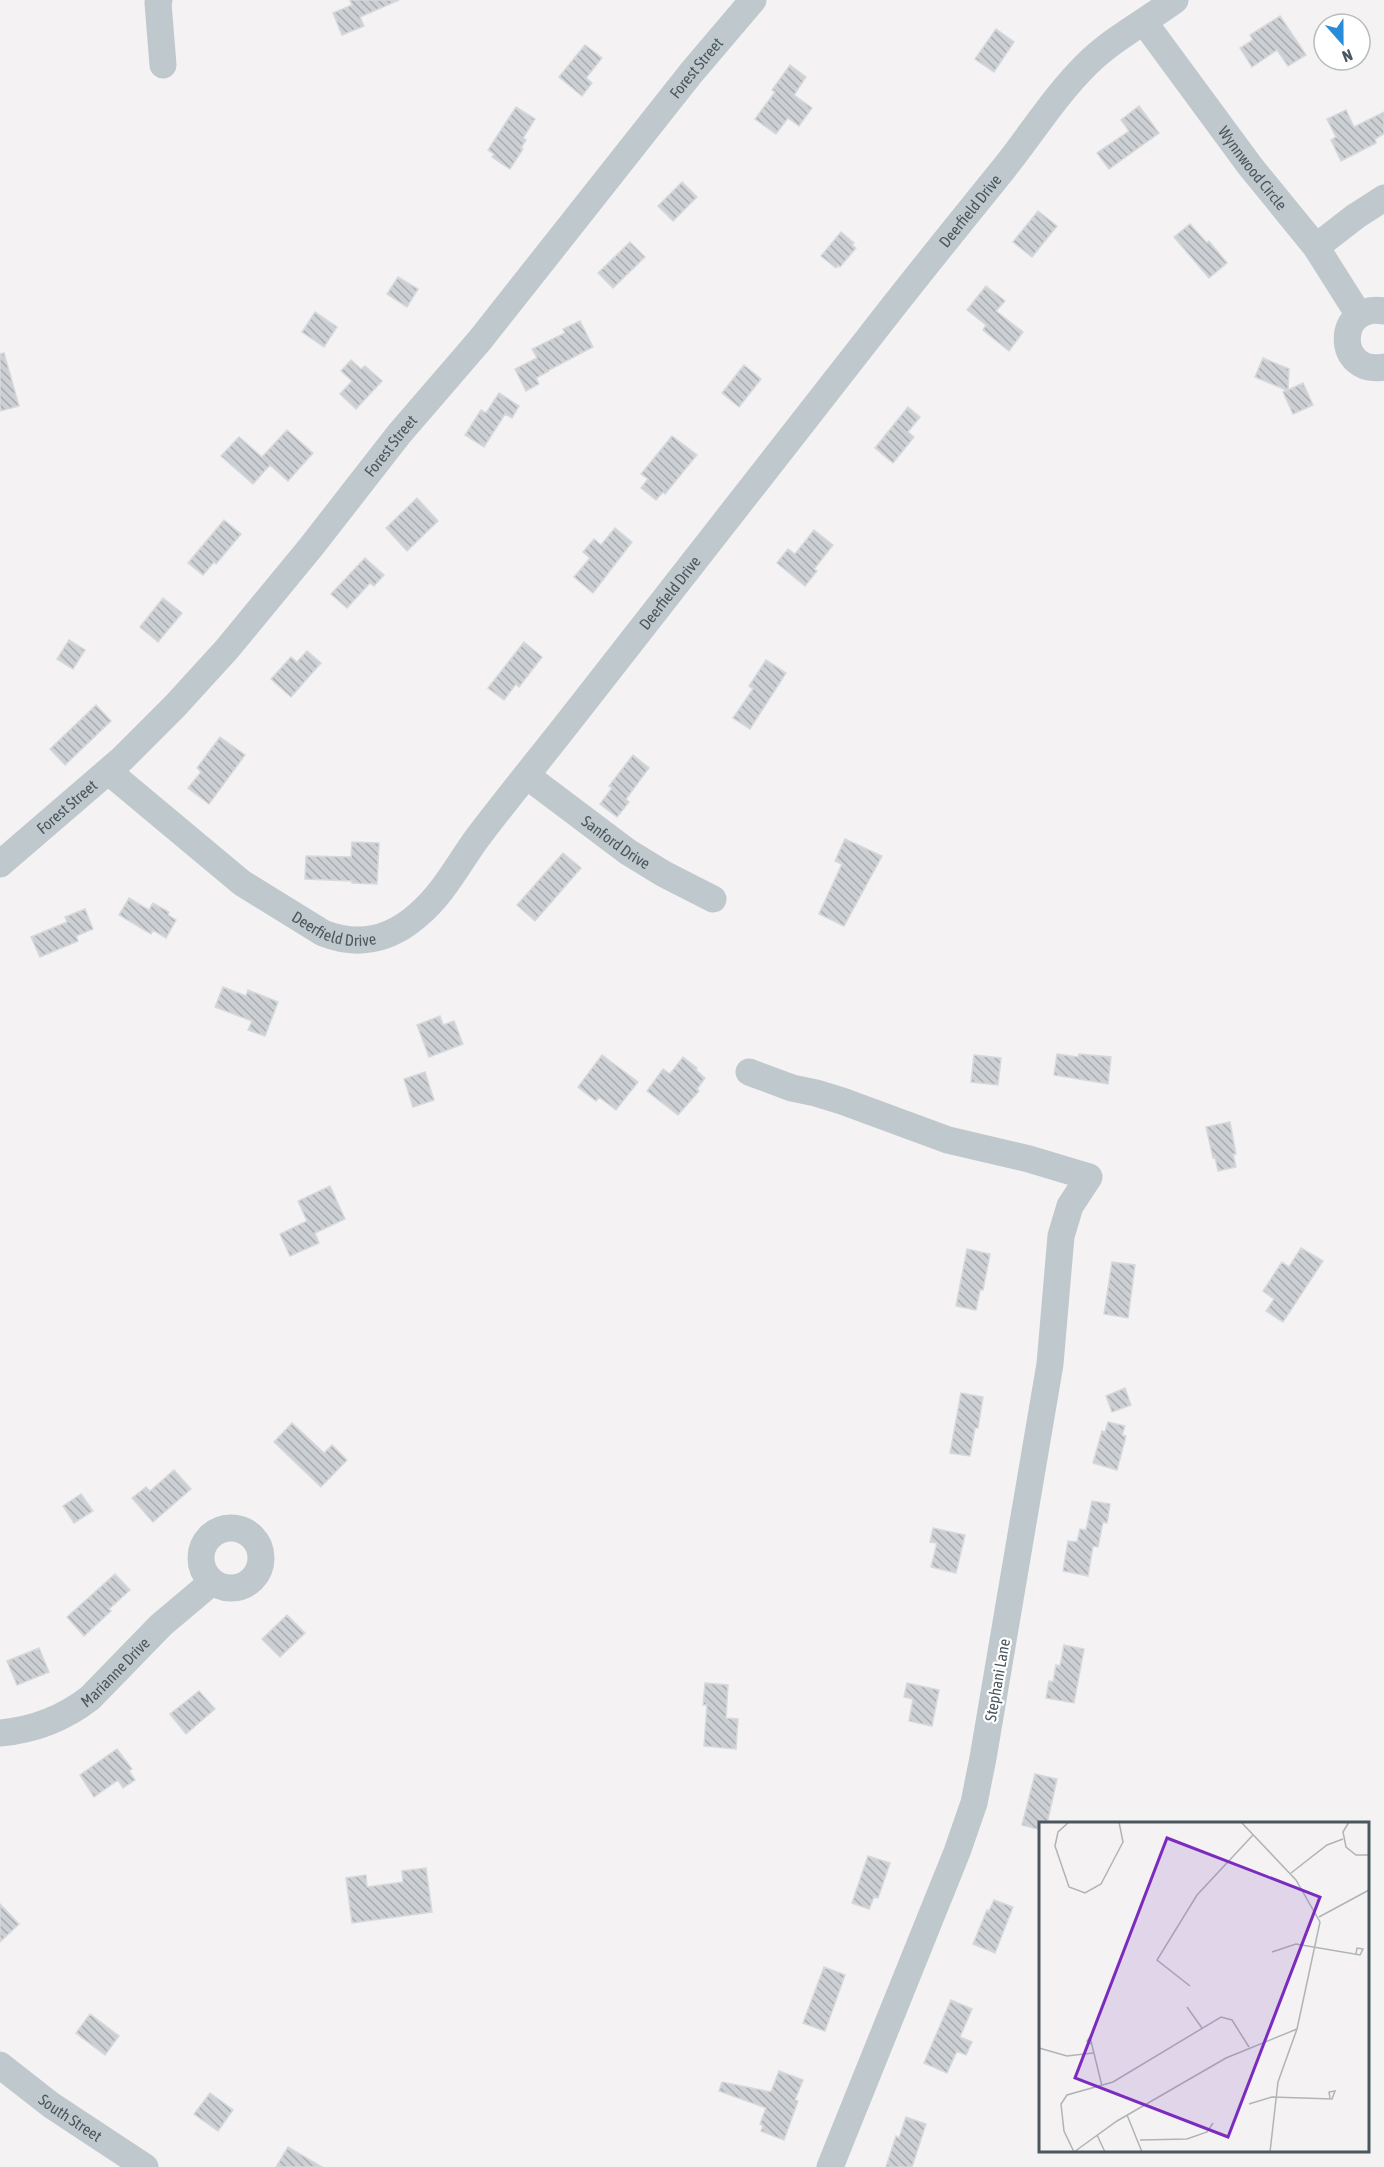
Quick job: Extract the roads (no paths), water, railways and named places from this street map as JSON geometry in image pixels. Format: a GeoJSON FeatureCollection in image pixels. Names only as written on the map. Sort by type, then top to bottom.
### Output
{"type":"FeatureCollection","features":[{"type":"Feature","properties":{"kind":"street"},"geometry":{"type":"LineString","coordinates":[[159,0],[163,64]]}},
{"type":"Feature","properties":{"kind":"street","name":"Forest Street"},"geometry":{"type":"LineString","coordinates":[[0,864],[109,772],[188,692],[256,616],[399,434],[480,340],[634,143],[753,0]]}},
{"type":"Feature","properties":{"kind":"street","name":"Deerfield Drive"},"geometry":{"type":"LineString","coordinates":[[109,772],[218,864],[261,895],[323,933],[335,938],[374,940],[395,931],[416,917],[451,878],[475,841],[528,776],[708,541],[1007,164],[1057,97],[1101,51],[1175,0]]}},
{"type":"Feature","properties":{"kind":"street","name":"Wynnwood Circle"},"geometry":{"type":"LineString","coordinates":[[1144,22],[1256,174],[1372,313],[1354,320],[1346,340],[1350,354],[1361,364],[1368,367],[1384,367]]}},
{"type":"Feature","properties":{"kind":"street"},"geometry":{"type":"LineString","coordinates":[[1316,248],[1356,216],[1384,198]]}},
{"type":"Feature","properties":{"kind":"street","name":"Sanford Drive"},"geometry":{"type":"LineString","coordinates":[[528,776],[628,852],[664,874],[713,899]]}},
{"type":"Feature","properties":{"kind":"street","name":"Stephani Lane"},"geometry":{"type":"LineString","coordinates":[[749,1072],[792,1088],[842,1101],[948,1140],[1089,1176],[1070,1206],[1061,1236],[1050,1364],[984,1758],[974,1803],[957,1852],[830,2167]]}},
{"type":"Feature","properties":{"kind":"street","name":"Marianne Drive"},"geometry":{"type":"LineString","coordinates":[[0,1733],[34,1728],[64,1716],[78,1707],[90,1698],[161,1625],[212,1582]]}},
{"type":"Feature","properties":{"kind":"street","name":"South Street"},"geometry":{"type":"LineString","coordinates":[[0,2065],[51,2105],[145,2167]]}}]}
